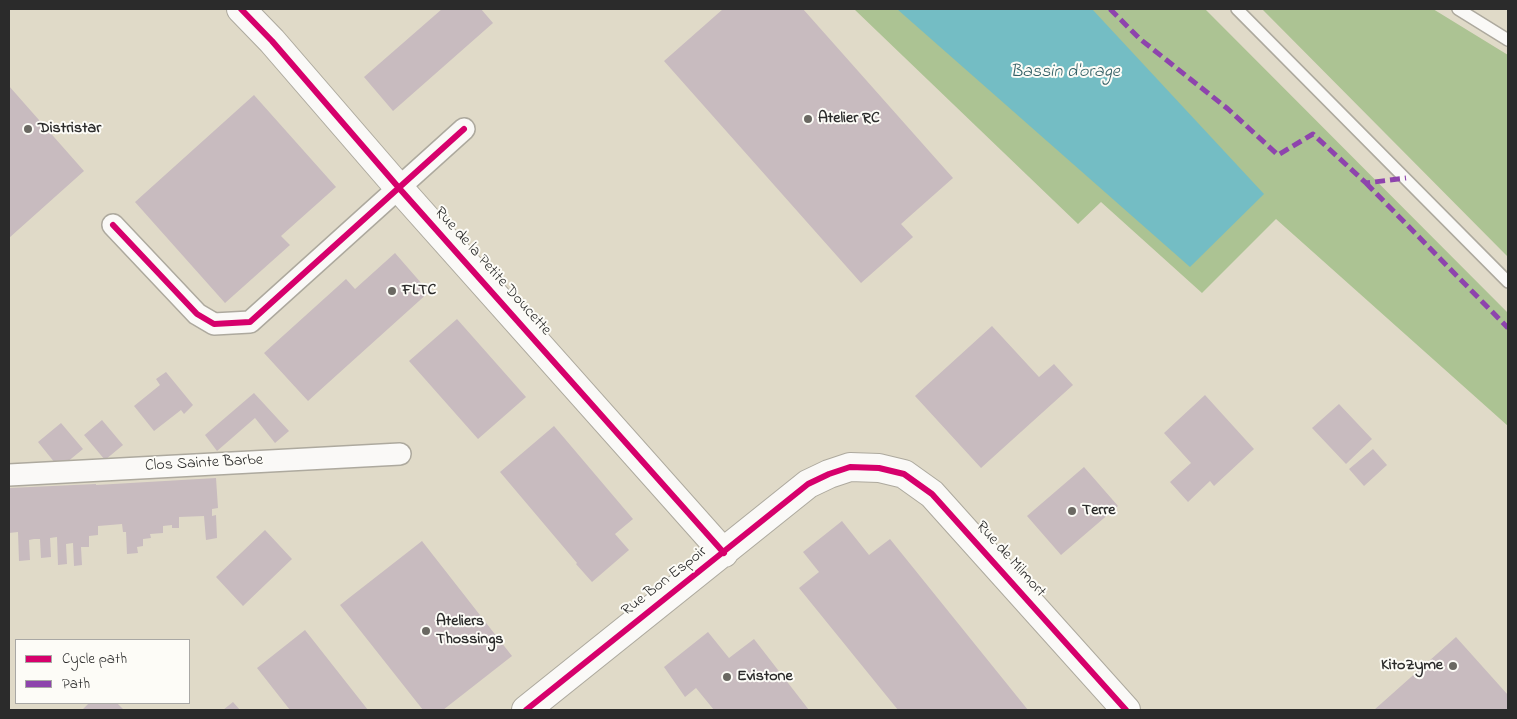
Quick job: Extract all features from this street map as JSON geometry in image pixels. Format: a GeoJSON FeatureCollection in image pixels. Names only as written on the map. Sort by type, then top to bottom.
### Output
{"type":"FeatureCollection","features":[{"type":"Feature","properties":{"kind":"street","name":"Rue de la Petite Doucette"},"geometry":{"type":"LineString","coordinates":[[241,9],[272,41],[399,188],[724,553]]}},
{"type":"Feature","properties":{"kind":"street"},"geometry":{"type":"LineString","coordinates":[[113,225],[197,314],[214,324],[250,322],[464,129]]}},
{"type":"Feature","properties":{"kind":"street","name":"Clos Sainte Barbe"},"geometry":{"type":"LineString","coordinates":[[9,475],[400,454]]}},
{"type":"Feature","properties":{"kind":"street","name":"Rue Bon Espoir"},"geometry":{"type":"LineString","coordinates":[[526,710],[808,484],[850,467]]}},
{"type":"Feature","properties":{"kind":"street","name":"Rue de Milmort"},"geometry":{"type":"LineString","coordinates":[[850,467],[879,468],[904,474],[932,494],[1126,710]]}},
{"type":"Feature","properties":{"kind":"lane"},"geometry":{"type":"LineString","coordinates":[[1237,9],[1508,282]]}},
{"type":"Feature","properties":{"kind":"lane"},"geometry":{"type":"LineString","coordinates":[[1458,9],[1508,40]]}},
{"type":"Feature","properties":{"kind":"green space"},"geometry":{"type":"Polygon","coordinates":[[[854,9],[1205,9],[1508,313],[1508,426],[1276,219],[1202,293],[1101,202],[1078,224],[854,9]]]}},
{"type":"Feature","properties":{"kind":"green space"},"geometry":{"type":"Polygon","coordinates":[[[1262,9],[1433,9],[1508,55],[1508,257],[1262,9]]]}},
{"type":"Feature","properties":{"kind":"water","name":"Bassin d'orage"},"geometry":{"type":"Polygon","coordinates":[[[897,9],[1092,9],[1264,194],[1190,267],[897,9]]]}},
{"type":"Feature","properties":{"kind":"building"},"geometry":{"type":"Polygon","coordinates":[[[442,9],[481,9],[493,23],[393,111],[364,77],[442,9]]]}},
{"type":"Feature","properties":{"kind":"building","name":"Atelier RC"},"geometry":{"type":"Polygon","coordinates":[[[723,9],[803,9],[953,178],[901,224],[913,237],[861,283],[664,61],[723,9]]]}},
{"type":"Feature","properties":{"kind":"building","name":"Distristar"},"geometry":{"type":"Polygon","coordinates":[[[9,86],[84,171],[9,238],[9,86]]]}},
{"type":"Feature","properties":{"kind":"building"},"geometry":{"type":"Polygon","coordinates":[[[254,95],[336,187],[281,236],[290,245],[225,303],[135,202],[254,95]]]}},
{"type":"Feature","properties":{"kind":"building"},"geometry":{"type":"Polygon","coordinates":[[[395,253],[429,292],[308,401],[264,353],[346,279],[355,289],[395,253]]]}},
{"type":"Feature","properties":{"kind":"building"},"geometry":{"type":"Polygon","coordinates":[[[457,319],[526,397],[478,439],[409,361],[457,319]]]}},
{"type":"Feature","properties":{"kind":"building"},"geometry":{"type":"Polygon","coordinates":[[[992,326],[1039,377],[1054,364],[1073,385],[981,468],[915,396],[992,326]]]}},
{"type":"Feature","properties":{"kind":"building"},"geometry":{"type":"Polygon","coordinates":[[[166,372],[193,405],[184,414],[181,410],[154,431],[134,406],[160,385],[156,379],[166,372]]]}},
{"type":"Feature","properties":{"kind":"building"},"geometry":{"type":"Polygon","coordinates":[[[254,393],[289,431],[275,443],[255,418],[217,451],[205,435],[254,393]]]}},
{"type":"Feature","properties":{"kind":"building"},"geometry":{"type":"Polygon","coordinates":[[[1205,395],[1254,449],[1214,486],[1210,481],[1188,502],[1170,482],[1191,463],[1164,433],[1205,395]]]}},
{"type":"Feature","properties":{"kind":"building"},"geometry":{"type":"Polygon","coordinates":[[[1339,404],[1372,439],[1346,464],[1312,428],[1339,404]]]}},
{"type":"Feature","properties":{"kind":"building"},"geometry":{"type":"Polygon","coordinates":[[[102,420],[123,445],[105,460],[84,435],[102,420]]]}},
{"type":"Feature","properties":{"kind":"building"},"geometry":{"type":"Polygon","coordinates":[[[61,423],[83,449],[66,463],[55,463],[38,442],[61,423]]]}},
{"type":"Feature","properties":{"kind":"building"},"geometry":{"type":"Polygon","coordinates":[[[554,426],[633,519],[615,534],[629,550],[592,582],[500,472],[554,426]]]}},
{"type":"Feature","properties":{"kind":"building"},"geometry":{"type":"Polygon","coordinates":[[[1373,449],[1387,465],[1364,486],[1349,469],[1373,449]]]}},
{"type":"Feature","properties":{"kind":"building","name":"Terre"},"geometry":{"type":"Polygon","coordinates":[[[1084,467],[1118,506],[1061,555],[1027,516],[1084,467]]]}},
{"type":"Feature","properties":{"kind":"building"},"geometry":{"type":"Polygon","coordinates":[[[216,478],[218,508],[212,509],[212,516],[216,515],[217,538],[206,540],[204,516],[179,517],[179,528],[172,528],[172,525],[163,526],[163,533],[150,534],[151,538],[143,539],[143,546],[137,547],[138,553],[127,554],[126,532],[123,532],[122,524],[98,526],[98,535],[89,536],[89,547],[81,547],[82,565],[74,566],[73,543],[66,544],[67,564],[58,565],[57,537],[50,538],[51,557],[41,558],[40,539],[34,539],[29,540],[30,560],[19,561],[18,532],[9,533],[9,488],[216,478]]]}},
{"type":"Feature","properties":{"kind":"building"},"geometry":{"type":"Polygon","coordinates":[[[842,521],[869,555],[890,539],[1028,710],[898,710],[799,588],[819,572],[803,552],[842,521]]]}},
{"type":"Feature","properties":{"kind":"building"},"geometry":{"type":"Polygon","coordinates":[[[265,530],[292,559],[243,606],[216,577],[265,530]]]}},
{"type":"Feature","properties":{"kind":"building","name":"Ateliers Thossings"},"geometry":{"type":"Polygon","coordinates":[[[422,541],[512,656],[443,710],[423,710],[340,605],[422,541]]]}},
{"type":"Feature","properties":{"kind":"building"},"geometry":{"type":"Polygon","coordinates":[[[305,630],[368,710],[290,710],[257,668],[305,630]]]}},
{"type":"Feature","properties":{"kind":"building","name":"Evistone"},"geometry":{"type":"Polygon","coordinates":[[[708,632],[729,658],[754,639],[809,710],[714,710],[696,688],[685,697],[664,667],[708,632]]]}},
{"type":"Feature","properties":{"kind":"building","name":"KitoZyme"},"geometry":{"type":"Polygon","coordinates":[[[1456,637],[1508,695],[1508,708],[1506,710],[1374,710],[1456,637]]]}},
{"type":"Feature","properties":{"kind":"building"},"geometry":{"type":"Polygon","coordinates":[[[233,702],[240,710],[223,710],[233,702]]]}},
{"type":"Feature","properties":{"kind":"building"},"geometry":{"type":"Polygon","coordinates":[[[88,704],[118,704],[124,710],[82,710],[88,704]]]}},
{"type":"Feature","properties":{"kind":"marked path"},"geometry":{"type":"LineString","coordinates":[[1110,9],[1140,39],[1228,109],[1278,155],[1313,134],[1366,183],[1406,178]]}},
{"type":"Feature","properties":{"kind":"marked path"},"geometry":{"type":"LineString","coordinates":[[1366,183],[1508,328]]}},
{"type":"Feature","properties":{"kind":"cycle path"},"geometry":{"type":"LineString","coordinates":[[241,9],[272,41],[399,188],[724,553]]}},
{"type":"Feature","properties":{"kind":"cycle path"},"geometry":{"type":"LineString","coordinates":[[113,225],[197,314],[214,324],[250,322],[464,129]]}},
{"type":"Feature","properties":{"kind":"cycle path"},"geometry":{"type":"LineString","coordinates":[[526,710],[808,484],[850,467],[879,468],[904,474],[932,494],[1126,710]]}},
{"type":"Feature","properties":{"kind":"place","name":"Atelier RC"},"geometry":{"type":"Point","coordinates":[808,119]}},
{"type":"Feature","properties":{"kind":"place","name":"Distristar"},"geometry":{"type":"Point","coordinates":[28,129]}},
{"type":"Feature","properties":{"kind":"place","name":"FLTC"},"geometry":{"type":"Point","coordinates":[392,291]}},
{"type":"Feature","properties":{"kind":"place","name":"Terre"},"geometry":{"type":"Point","coordinates":[1072,511]}},
{"type":"Feature","properties":{"kind":"place","name":"Ateliers Thossings"},"geometry":{"type":"Point","coordinates":[426,631]}},
{"type":"Feature","properties":{"kind":"place","name":"KitoZyme"},"geometry":{"type":"Point","coordinates":[1453,666]}},
{"type":"Feature","properties":{"kind":"place","name":"Evistone"},"geometry":{"type":"Point","coordinates":[727,677]}}]}
